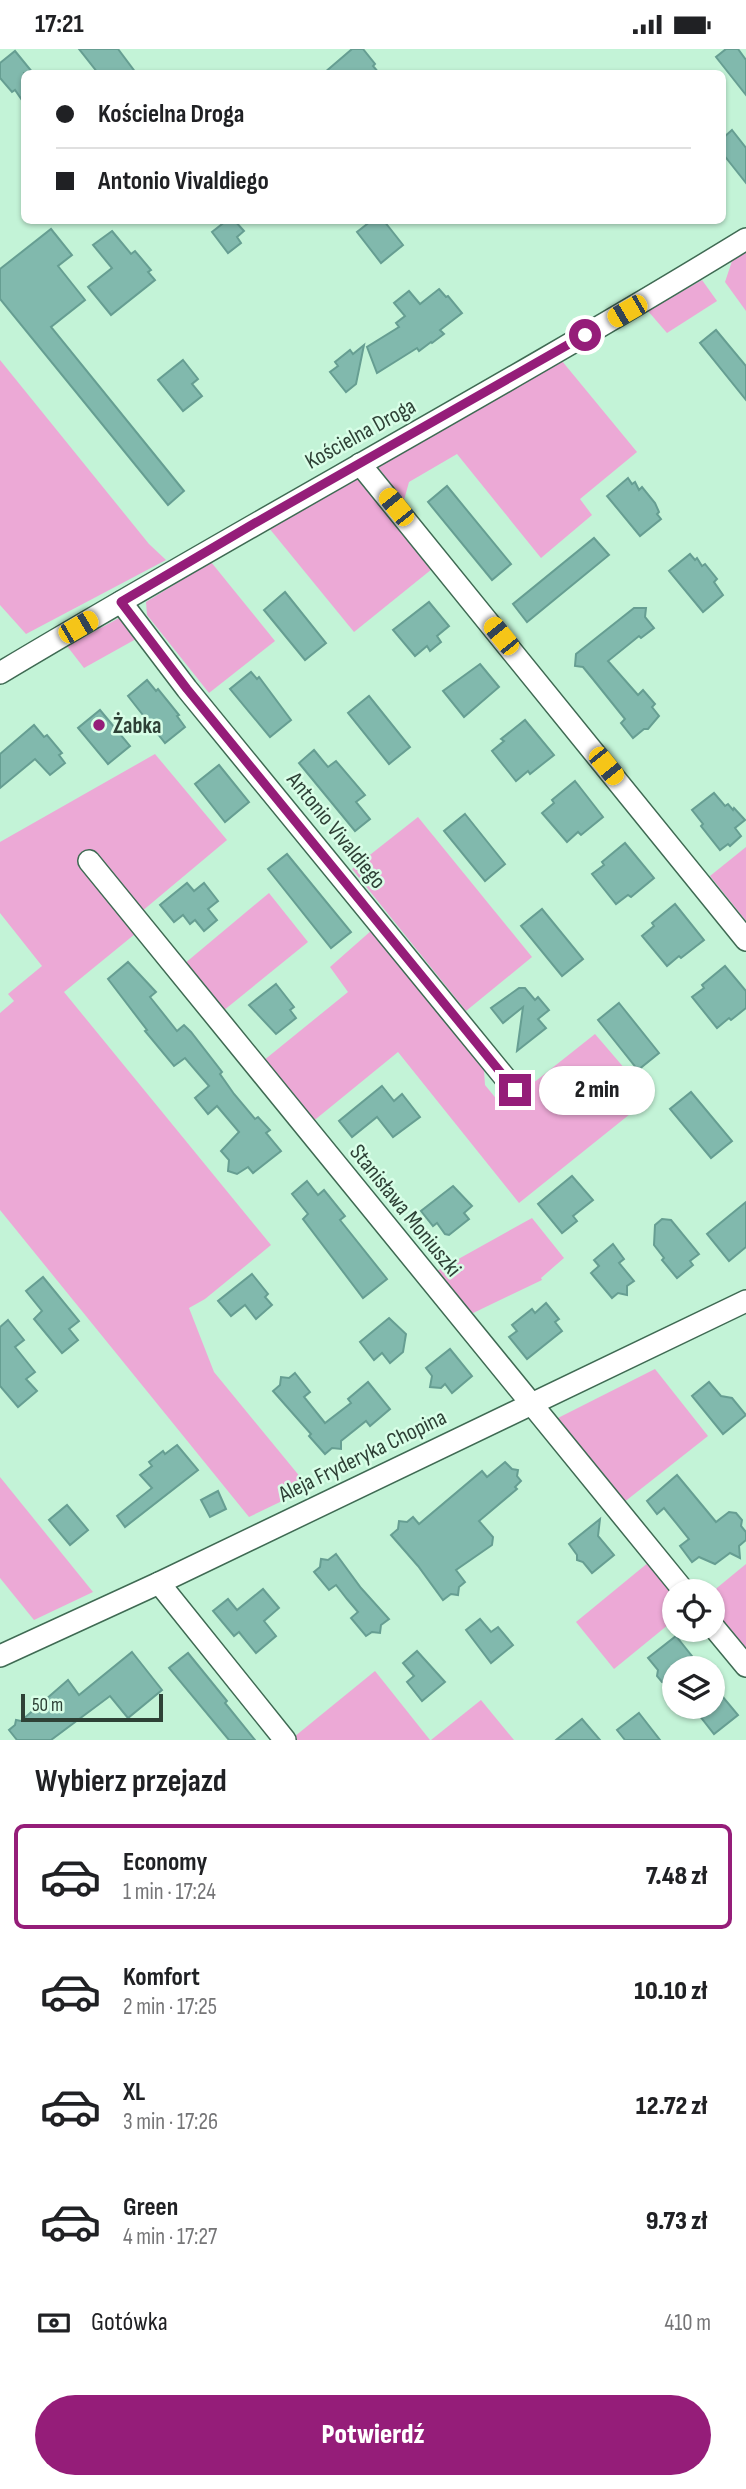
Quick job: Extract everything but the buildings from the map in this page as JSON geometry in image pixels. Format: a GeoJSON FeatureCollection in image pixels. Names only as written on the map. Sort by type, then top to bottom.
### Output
{"type":"FeatureCollection","features":[{"type":"Feature","properties":{"kind":"street","name":"Kościelna Droga"},"geometry":{"type":"LineString","coordinates":[[0,673],[649,299],[746,239]]}},
{"type":"Feature","properties":{"kind":"street"},"geometry":{"type":"LineString","coordinates":[[360,464],[746,940]]}},
{"type":"Feature","properties":{"kind":"street","name":"Antonio Vivaldiego"},"geometry":{"type":"LineString","coordinates":[[121,602],[187,689],[515,1090]]}},
{"type":"Feature","properties":{"kind":"street","name":"Stanisława Moniuszki"},"geometry":{"type":"LineString","coordinates":[[89,862],[674,1579]]}},
{"type":"Feature","properties":{"kind":"street","name":"Aleja Fryderyka Chopina"},"geometry":{"type":"LineString","coordinates":[[0,1656],[159,1583],[746,1301]]}},
{"type":"Feature","properties":{"kind":"street"},"geometry":{"type":"LineString","coordinates":[[159,1583],[285,1740]]}},
{"type":"Feature","properties":{"kind":"street"},"geometry":{"type":"LineString","coordinates":[[725,1641],[746,1666]]}},
{"type":"Feature","properties":{"kind":"shaded area"},"geometry":{"type":"Polygon","coordinates":[[[746,252],[746,311],[725,282],[732,261],[746,252]]]}},
{"type":"Feature","properties":{"kind":"shaded area"},"geometry":{"type":"Polygon","coordinates":[[[702,280],[717,301],[667,333],[648,311],[702,280]]]}},
{"type":"Feature","properties":{"kind":"shaded area"},"geometry":{"type":"Polygon","coordinates":[[[0,360],[149,544],[166,560],[26,634],[0,605],[0,360]]]}},
{"type":"Feature","properties":{"kind":"shaded area"},"geometry":{"type":"Polygon","coordinates":[[[562,361],[637,452],[580,499],[592,515],[541,558],[457,454],[409,482],[404,500],[376,465],[562,361]]]}},
{"type":"Feature","properties":{"kind":"shaded area"},"geometry":{"type":"Polygon","coordinates":[[[357,478],[432,569],[354,632],[269,528],[357,478]]]}},
{"type":"Feature","properties":{"kind":"shaded area"},"geometry":{"type":"Polygon","coordinates":[[[211,562],[275,641],[209,693],[147,615],[146,602],[211,562]]]}},
{"type":"Feature","properties":{"kind":"shaded area"},"geometry":{"type":"Polygon","coordinates":[[[121,617],[136,639],[84,668],[67,646],[121,617]]]}},
{"type":"Feature","properties":{"kind":"shaded area"},"geometry":{"type":"Polygon","coordinates":[[[155,754],[227,840],[141,912],[98,859],[99,855],[82,855],[135,934],[64,992],[271,1245],[205,1299],[189,1308],[214,1372],[306,1484],[303,1491],[249,1517],[0,1210],[0,1013],[14,1001],[8,994],[42,966],[0,913],[0,842],[155,754]]]}},
{"type":"Feature","properties":{"kind":"shaded area"},"geometry":{"type":"Polygon","coordinates":[[[418,817],[532,957],[466,1011],[352,869],[418,817]]]}},
{"type":"Feature","properties":{"kind":"shaded area"},"geometry":{"type":"Polygon","coordinates":[[[746,847],[746,921],[710,876],[746,847]]]}},
{"type":"Feature","properties":{"kind":"shaded area"},"geometry":{"type":"Polygon","coordinates":[[[269,893],[308,942],[223,1011],[184,964],[269,893]]]}},
{"type":"Feature","properties":{"kind":"shaded area"},"geometry":{"type":"Polygon","coordinates":[[[372,930],[484,1070],[485,1085],[503,1107],[595,1034],[650,1098],[519,1203],[398,1052],[311,1123],[263,1061],[348,992],[330,967],[372,930]]]}},
{"type":"Feature","properties":{"kind":"shaded area"},"geometry":{"type":"Polygon","coordinates":[[[532,1218],[564,1258],[541,1278],[542,1280],[469,1315],[435,1272],[532,1218]]]}},
{"type":"Feature","properties":{"kind":"shaded area"},"geometry":{"type":"Polygon","coordinates":[[[655,1369],[708,1436],[623,1503],[554,1420],[655,1369]]]}},
{"type":"Feature","properties":{"kind":"shaded area"},"geometry":{"type":"Polygon","coordinates":[[[0,1477],[93,1592],[34,1620],[0,1578],[0,1477]]]}},
{"type":"Feature","properties":{"kind":"shaded area"},"geometry":{"type":"Polygon","coordinates":[[[649,1562],[663,1579],[662,1630],[614,1669],[576,1622],[649,1562]]]}},
{"type":"Feature","properties":{"kind":"shaded area"},"geometry":{"type":"Polygon","coordinates":[[[746,1564],[745,1652],[725,1628],[725,1581],[746,1564]]]}},
{"type":"Feature","properties":{"kind":"shaded area"},"geometry":{"type":"Polygon","coordinates":[[[375,1671],[430,1740],[297,1740],[294,1737],[375,1671]]]}},
{"type":"Feature","properties":{"kind":"shaded area"},"geometry":{"type":"Polygon","coordinates":[[[481,1700],[514,1740],[431,1740],[481,1700]]]}},
{"type":"Feature","properties":{"kind":"place","name":"Żabka"},"geometry":{"type":"Point","coordinates":[99,725]}},
{"type":"Feature","properties":{"kind":"route"},"geometry":{"type":"LineString","coordinates":[[515,1090],[187,689],[121,602],[585,335]]}}]}
